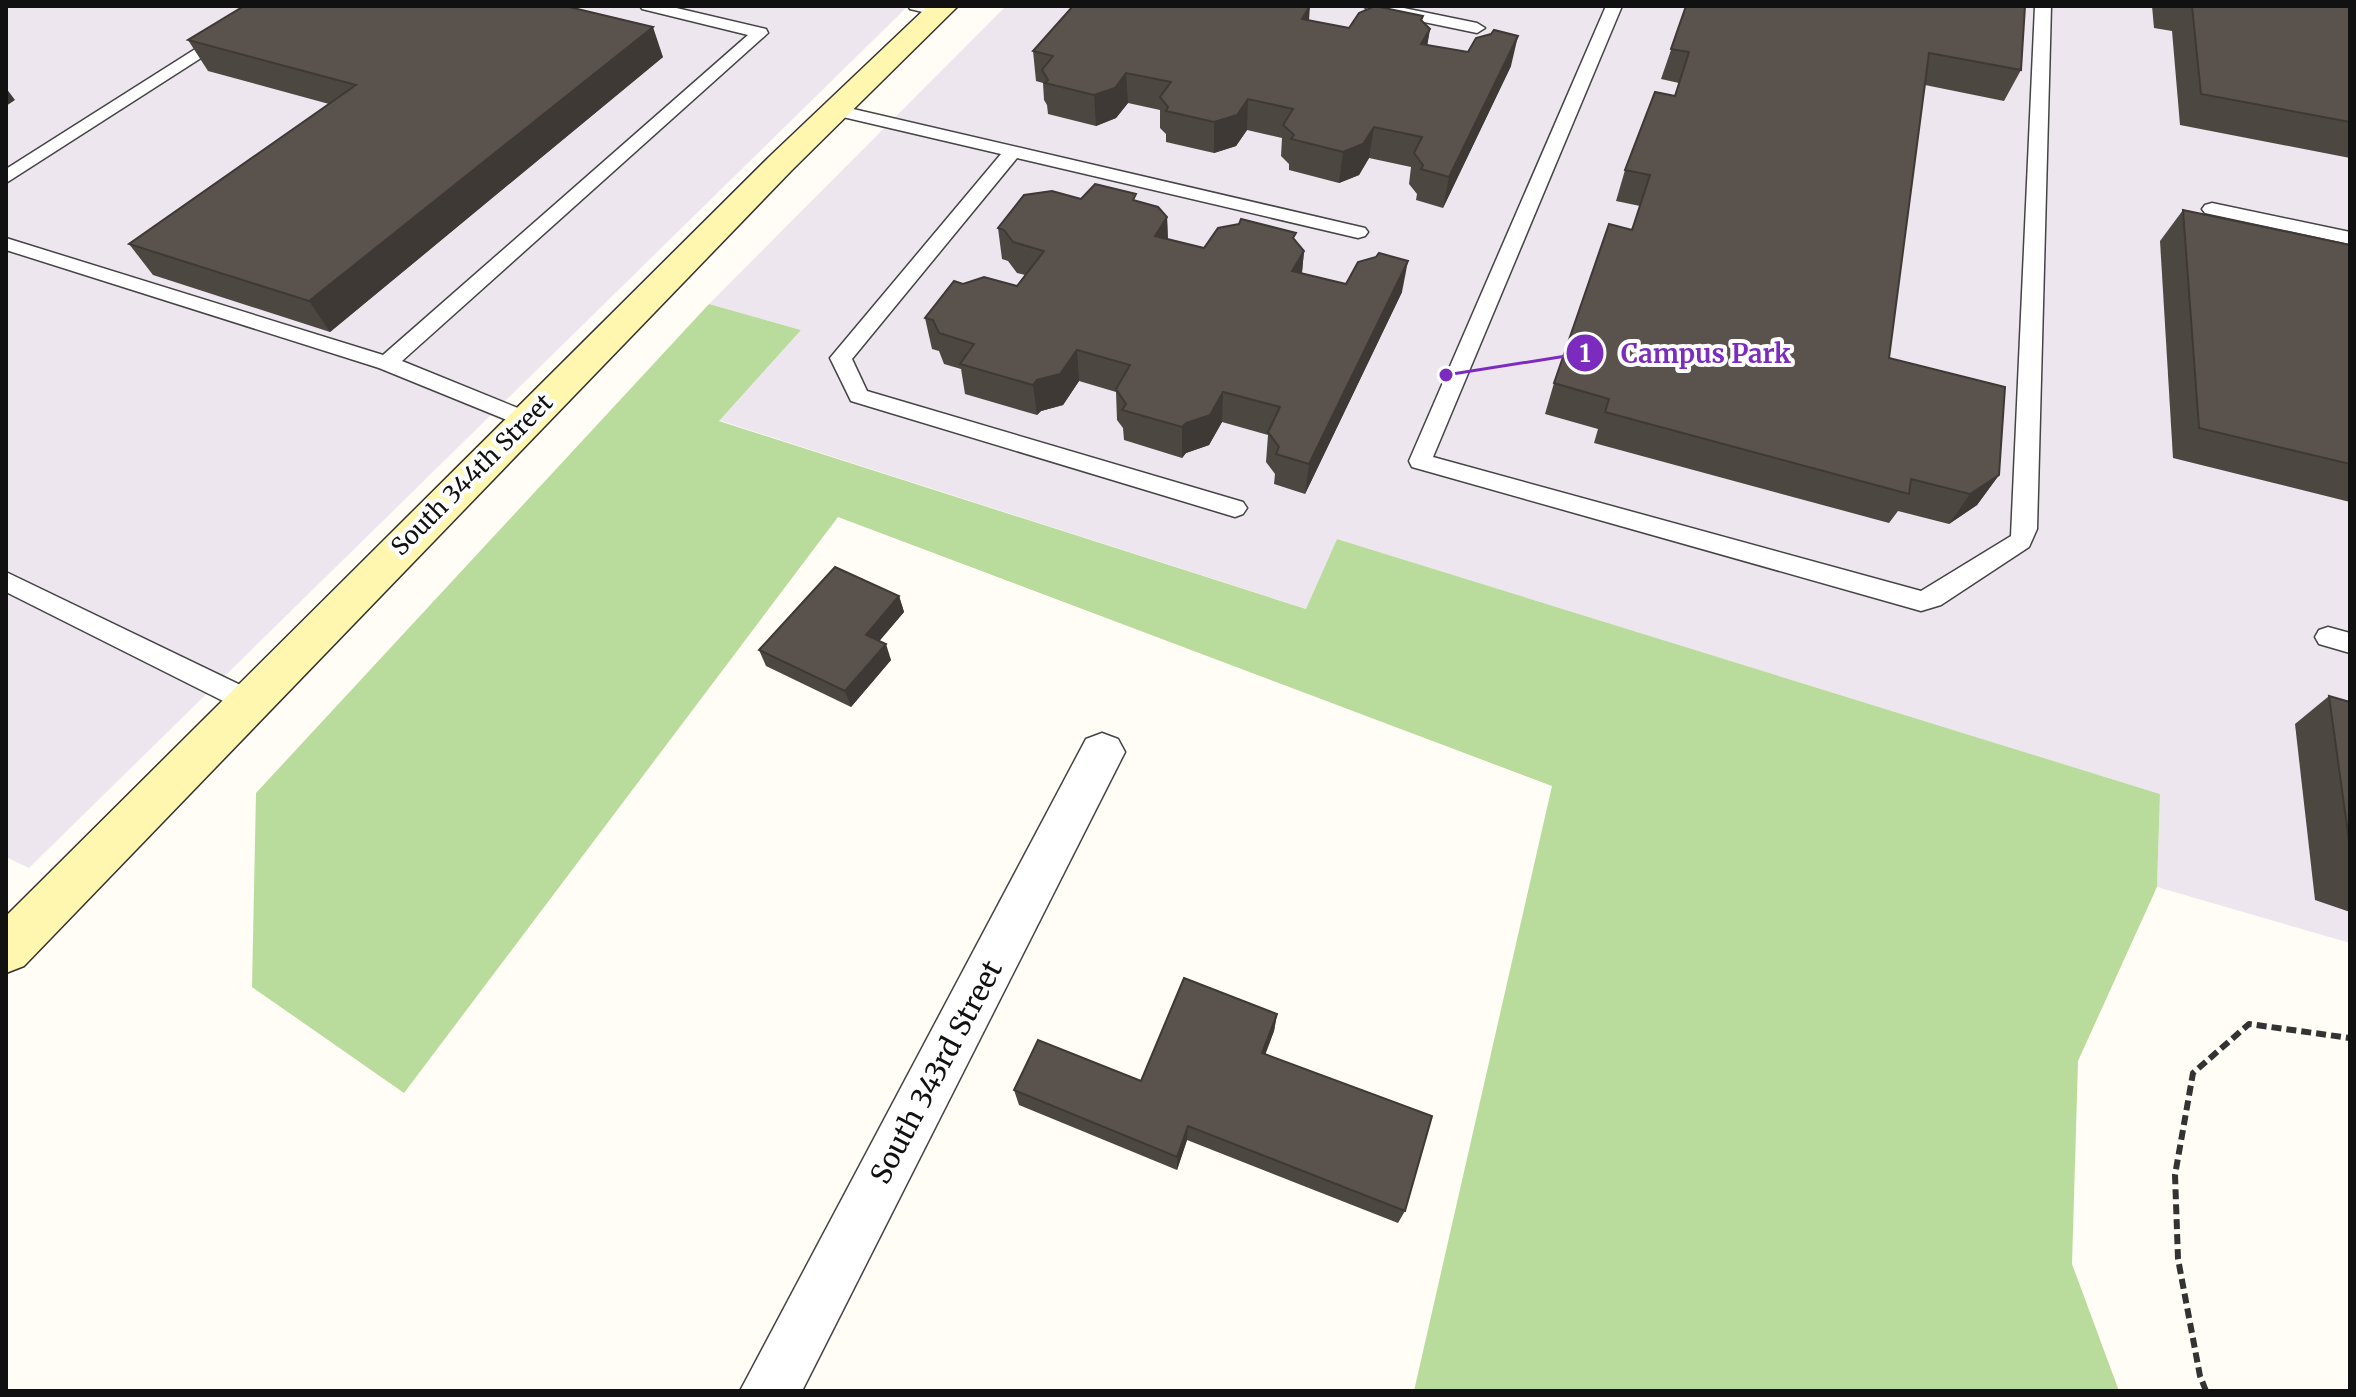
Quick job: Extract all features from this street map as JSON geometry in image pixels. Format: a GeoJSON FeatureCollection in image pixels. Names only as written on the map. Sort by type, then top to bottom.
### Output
{"type":"FeatureCollection","features":[{"type":"Feature","properties":{"kind":"street","name":"South 344th Street"},"geometry":{"type":"LineString","coordinates":[[6,950],[248,701],[836,110],[933,8]]}},
{"type":"Feature","properties":{"kind":"street","name":"South 343rd Street"},"geometry":{"type":"LineString","coordinates":[[770,1391],[1102,752]]}},
{"type":"Feature","properties":{"kind":"lane"},"geometry":{"type":"LineString","coordinates":[[6,177],[274,6]]}},
{"type":"Feature","properties":{"kind":"lane"},"geometry":{"type":"LineString","coordinates":[[387,363],[760,33],[648,6]]}},
{"type":"Feature","properties":{"kind":"lane"},"geometry":{"type":"LineString","coordinates":[[1371,6],[1477,28]]}},
{"type":"Feature","properties":{"kind":"lane"},"geometry":{"type":"LineString","coordinates":[[1614,6],[1420,461],[1921,601],[1932,598],[2021,541],[2025,529],[2043,6]]}},
{"type":"Feature","properties":{"kind":"lane"},"geometry":{"type":"LineString","coordinates":[[836,110],[1358,232]]}},
{"type":"Feature","properties":{"kind":"lane"},"geometry":{"type":"LineString","coordinates":[[1012,152],[841,358],[859,396],[1235,508]]}},
{"type":"Feature","properties":{"kind":"lane"},"geometry":{"type":"LineString","coordinates":[[2212,209],[2350,238]]}},
{"type":"Feature","properties":{"kind":"lane"},"geometry":{"type":"LineString","coordinates":[[6,244],[387,363],[527,420]]}},
{"type":"Feature","properties":{"kind":"lane"},"geometry":{"type":"LineString","coordinates":[[6,581],[248,701]]}},
{"type":"Feature","properties":{"kind":"path"},"geometry":{"type":"LineString","coordinates":[[2206,1391],[2178,1259],[2175,1175],[2193,1073],[2249,1024],[2350,1038]]}},
{"type":"Feature","properties":{"kind":"shaded area"},"geometry":{"type":"Polygon","coordinates":[[[6,6],[908,6],[29,868],[6,857],[6,6]]]}},
{"type":"Feature","properties":{"kind":"shaded area"},"geometry":{"type":"Polygon","coordinates":[[[1006,6],[2350,6],[2350,943],[2157,887],[2160,794],[1337,539],[1307,609],[718,420],[801,330],[709,304],[1006,6]]]}},
{"type":"Feature","properties":{"kind":"green space"},"geometry":{"type":"Polygon","coordinates":[[[709,304],[801,330],[719,421],[1306,609],[1337,539],[2160,794],[2157,887],[2078,1061],[2072,1264],[2119,1391],[1414,1391],[1552,786],[838,517],[404,1093],[252,987],[256,793],[709,304]]]}},
{"type":"Feature","properties":{"kind":"building"},"geometry":{"type":"Polygon","coordinates":[[[244,6],[565,6],[653,27],[309,301],[129,244],[356,85],[188,40],[244,6]]]}},
{"type":"Feature","properties":{"kind":"building"},"geometry":{"type":"Polygon","coordinates":[[[1073,6],[1310,6],[1302,19],[1349,28],[1359,13],[1375,6],[1423,16],[1421,20],[1430,29],[1421,44],[1468,52],[1476,38],[1491,34],[1494,30],[1518,36],[1449,177],[1421,169],[1423,165],[1414,153],[1422,137],[1374,127],[1363,144],[1343,152],[1291,139],[1294,135],[1283,125],[1293,109],[1248,99],[1237,115],[1214,122],[1166,111],[1168,107],[1160,97],[1171,82],[1126,73],[1115,88],[1094,95],[1045,83],[1048,80],[1042,70],[1053,56],[1033,51],[1073,6]]]}},
{"type":"Feature","properties":{"kind":"building"},"geometry":{"type":"Polygon","coordinates":[[[1686,6],[2025,6],[2021,70],[1929,53],[1889,358],[2005,387],[1999,475],[1970,494],[1911,479],[1909,494],[1605,412],[1609,399],[1554,383],[1609,224],[1632,230],[1650,175],[1625,170],[1655,92],[1675,96],[1689,52],[1671,49],[1686,6]]]}},
{"type":"Feature","properties":{"kind":"building"},"geometry":{"type":"Polygon","coordinates":[[[2192,6],[2350,6],[2350,122],[2201,94],[2192,6]]]}},
{"type":"Feature","properties":{"kind":"building"},"geometry":{"type":"Polygon","coordinates":[[[1095,184],[1136,194],[1133,200],[1158,207],[1167,217],[1155,236],[1204,248],[1218,228],[1239,224],[1241,219],[1296,233],[1293,238],[1304,251],[1292,271],[1346,284],[1358,262],[1376,257],[1379,253],[1408,261],[1309,464],[1276,454],[1279,447],[1268,432],[1280,407],[1223,392],[1210,415],[1182,427],[1122,410],[1126,404],[1116,389],[1130,365],[1077,350],[1060,374],[1037,380],[1033,385],[960,364],[974,344],[939,333],[933,320],[925,318],[954,281],[963,284],[984,277],[1017,286],[1044,251],[1013,242],[1004,230],[998,228],[1024,195],[1052,191],[1081,199],[1095,184]]]}},
{"type":"Feature","properties":{"kind":"building"},"geometry":{"type":"Polygon","coordinates":[[[2183,210],[2350,245],[2350,464],[2199,428],[2183,210]]]}},
{"type":"Feature","properties":{"kind":"building"},"geometry":{"type":"Polygon","coordinates":[[[835,567],[899,596],[866,635],[886,644],[845,691],[759,650],[835,567]]]}},
{"type":"Feature","properties":{"kind":"building"},"geometry":{"type":"Polygon","coordinates":[[[2329,696],[2350,702],[2350,848],[2329,696]]]}},
{"type":"Feature","properties":{"kind":"building"},"geometry":{"type":"Polygon","coordinates":[[[1184,978],[1277,1014],[1262,1053],[1432,1116],[1405,1211],[1188,1126],[1177,1157],[1014,1090],[1038,1040],[1141,1081],[1184,978]]]}},
{"type":"Feature","properties":{"kind":"place","name":"Campus Park"},"geometry":{"type":"Point","coordinates":[1446,375]}}]}
